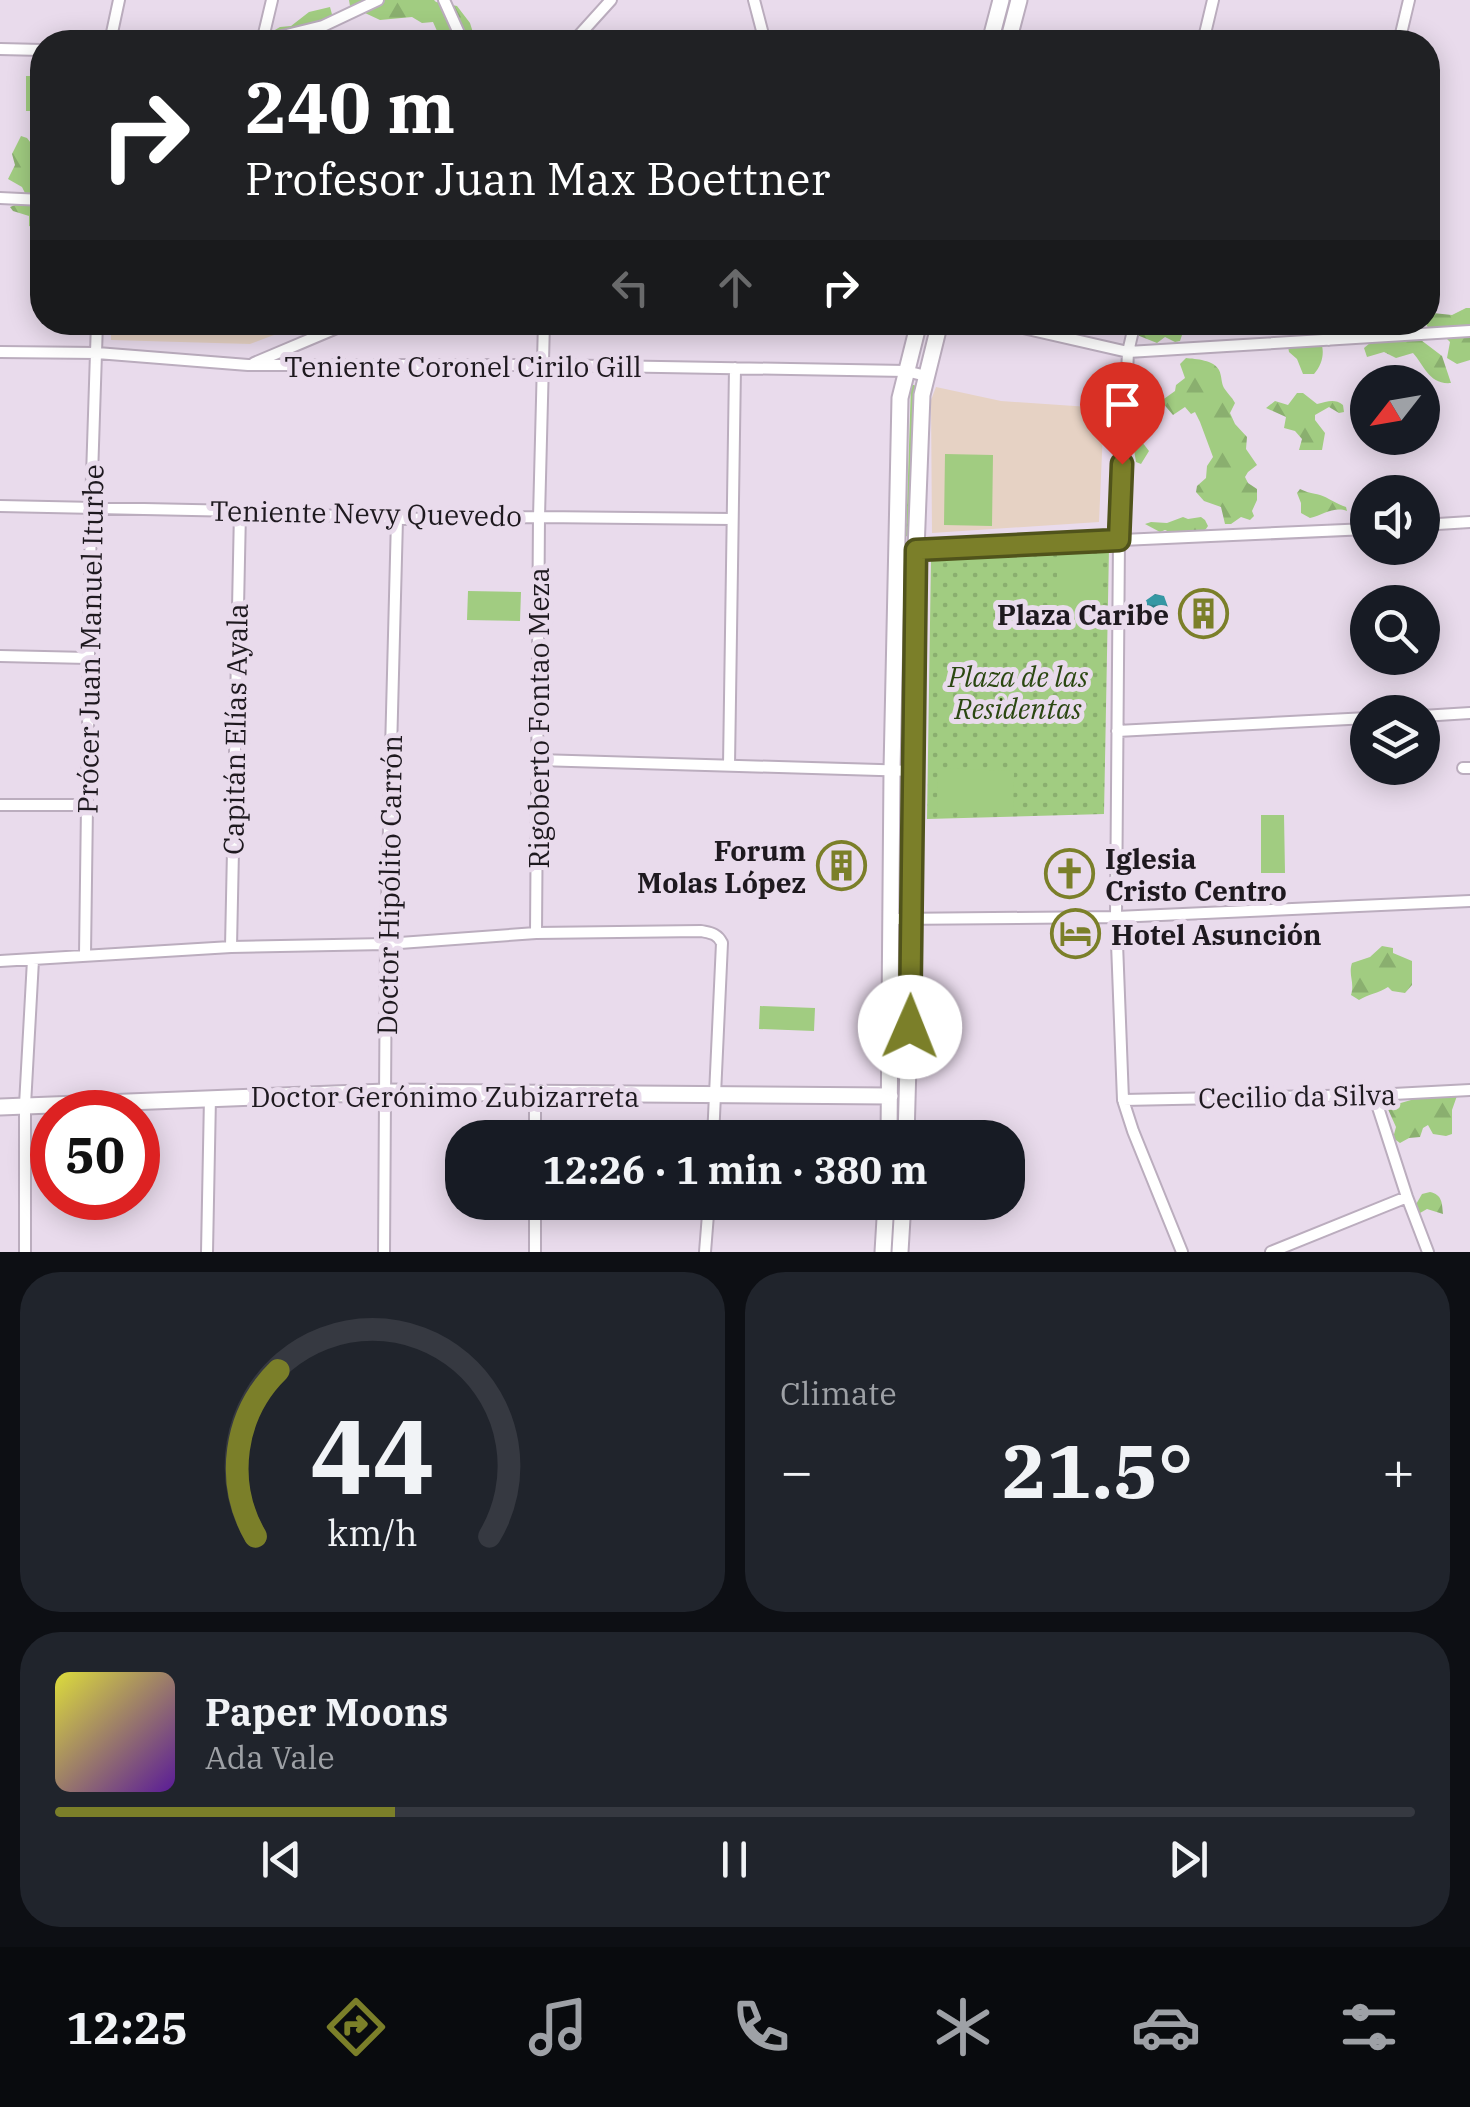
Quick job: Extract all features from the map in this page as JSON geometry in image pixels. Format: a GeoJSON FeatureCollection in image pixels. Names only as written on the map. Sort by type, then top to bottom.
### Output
{"type":"FeatureCollection","features":[{"type":"Feature","properties":{"kind":"main road"},"geometry":{"type":"LineString","coordinates":[[993,30],[1001,0]]}},
{"type":"Feature","properties":{"kind":"main road"},"geometry":{"type":"LineString","coordinates":[[1011,30],[1019,0]]}},
{"type":"Feature","properties":{"kind":"main road"},"geometry":{"type":"LineString","coordinates":[[889,1120],[900,398],[916,335]]}},
{"type":"Feature","properties":{"kind":"main road"},"geometry":{"type":"LineString","coordinates":[[904,1120],[912,919],[916,550],[922,395],[937,335]]}},
{"type":"Feature","properties":{"kind":"main road","name":"Doctor Gerónimo Zubizarreta"},"geometry":{"type":"LineString","coordinates":[[0,1107],[386,1092],[890,1096]]}},
{"type":"Feature","properties":{"kind":"main road"},"geometry":{"type":"LineString","coordinates":[[890,1096],[901,1120]]}},
{"type":"Feature","properties":{"kind":"main road"},"geometry":{"type":"LineString","coordinates":[[884,1252],[885,1220]]}},
{"type":"Feature","properties":{"kind":"main road"},"geometry":{"type":"LineString","coordinates":[[900,1252],[901,1220]]}},
{"type":"Feature","properties":{"kind":"street"},"geometry":{"type":"LineString","coordinates":[[113,30],[119,0]]}},
{"type":"Feature","properties":{"kind":"street"},"geometry":{"type":"LineString","coordinates":[[263,30],[272,0]]}},
{"type":"Feature","properties":{"kind":"street"},"geometry":{"type":"LineString","coordinates":[[306,30],[378,0]]}},
{"type":"Feature","properties":{"kind":"street"},"geometry":{"type":"LineString","coordinates":[[444,0],[458,30]]}},
{"type":"Feature","properties":{"kind":"street"},"geometry":{"type":"LineString","coordinates":[[584,30],[611,0]]}},
{"type":"Feature","properties":{"kind":"street"},"geometry":{"type":"LineString","coordinates":[[754,0],[762,30]]}},
{"type":"Feature","properties":{"kind":"street"},"geometry":{"type":"LineString","coordinates":[[1206,30],[1213,0]]}},
{"type":"Feature","properties":{"kind":"street"},"geometry":{"type":"LineString","coordinates":[[1402,30],[1409,0]]}},
{"type":"Feature","properties":{"kind":"street"},"geometry":{"type":"LineString","coordinates":[[0,49],[30,50]]}},
{"type":"Feature","properties":{"kind":"street"},"geometry":{"type":"LineString","coordinates":[[0,198],[30,199]]}},
{"type":"Feature","properties":{"kind":"street"},"geometry":{"type":"LineString","coordinates":[[1440,334],[1470,332]]}},
{"type":"Feature","properties":{"kind":"street","name":"Prócer Juan Manuel Iturbe"},"geometry":{"type":"LineString","coordinates":[[85,955],[97,335]]}},
{"type":"Feature","properties":{"kind":"street"},"geometry":{"type":"LineString","coordinates":[[248,365],[320,335]]}},
{"type":"Feature","properties":{"kind":"street","name":"Rigoberto Fontao Meza"},"geometry":{"type":"LineString","coordinates":[[536,933],[544,335]]}},
{"type":"Feature","properties":{"kind":"street"},"geometry":{"type":"LineString","coordinates":[[1054,335],[1128,352],[1417,335]]}},
{"type":"Feature","properties":{"kind":"street"},"geometry":{"type":"LineString","coordinates":[[1132,335],[1119,540],[1116,917],[1123,1100],[1182,1252]]}},
{"type":"Feature","properties":{"kind":"street"},"geometry":{"type":"LineString","coordinates":[[1329,340],[1330,335]]}},
{"type":"Feature","properties":{"kind":"street","name":"Teniente Coronel Cirilo Gill"},"geometry":{"type":"LineString","coordinates":[[0,352],[96,353],[248,365],[735,368],[906,371],[926,376]]}},
{"type":"Feature","properties":{"kind":"street"},"geometry":{"type":"LineString","coordinates":[[729,765],[735,368]]}},
{"type":"Feature","properties":{"kind":"street","name":"Teniente Nevy Quevedo"},"geometry":{"type":"LineString","coordinates":[[0,506],[397,518],[732,520]]}},
{"type":"Feature","properties":{"kind":"street","name":"Capitán Elías Ayala"},"geometry":{"type":"LineString","coordinates":[[230,947],[240,511]]}},
{"type":"Feature","properties":{"kind":"street","name":"Doctor Hipólito Carrón"},"geometry":{"type":"LineString","coordinates":[[384,1252],[386,944],[397,518]]}},
{"type":"Feature","properties":{"kind":"street"},"geometry":{"type":"LineString","coordinates":[[1440,524],[1470,522]]}},
{"type":"Feature","properties":{"kind":"street"},"geometry":{"type":"LineString","coordinates":[[897,550],[1350,530]]}},
{"type":"Feature","properties":{"kind":"street"},"geometry":{"type":"LineString","coordinates":[[0,656],[88,658]]}},
{"type":"Feature","properties":{"kind":"street"},"geometry":{"type":"LineString","coordinates":[[1440,715],[1470,713]]}},
{"type":"Feature","properties":{"kind":"street"},"geometry":{"type":"LineString","coordinates":[[1117,731],[1350,719]]}},
{"type":"Feature","properties":{"kind":"street"},"geometry":{"type":"LineString","coordinates":[[538,760],[913,771]]}},
{"type":"Feature","properties":{"kind":"street"},"geometry":{"type":"LineString","coordinates":[[0,804],[88,806]]}},
{"type":"Feature","properties":{"kind":"street"},"geometry":{"type":"LineString","coordinates":[[892,919],[1116,917],[1470,901]]}},
{"type":"Feature","properties":{"kind":"street"},"geometry":{"type":"LineString","coordinates":[[0,961],[230,947],[386,944],[536,933],[701,931],[719,936],[722,943],[714,1120]]}},
{"type":"Feature","properties":{"kind":"street"},"geometry":{"type":"LineString","coordinates":[[25,1252],[25,1106],[33,960]]}},
{"type":"Feature","properties":{"kind":"street","name":"Cecilio da Silva"},"geometry":{"type":"LineString","coordinates":[[1123,1100],[1470,1090]]}},
{"type":"Feature","properties":{"kind":"street"},"geometry":{"type":"LineString","coordinates":[[535,1094],[535,1120]]}},
{"type":"Feature","properties":{"kind":"street"},"geometry":{"type":"LineString","coordinates":[[1374,1095],[1428,1252]]}},
{"type":"Feature","properties":{"kind":"street"},"geometry":{"type":"LineString","coordinates":[[207,1252],[210,1098]]}},
{"type":"Feature","properties":{"kind":"street"},"geometry":{"type":"LineString","coordinates":[[1272,1252],[1407,1197]]}},
{"type":"Feature","properties":{"kind":"street"},"geometry":{"type":"LineString","coordinates":[[535,1220],[535,1252]]}},
{"type":"Feature","properties":{"kind":"street"},"geometry":{"type":"LineString","coordinates":[[706,1252],[708,1220]]}},
{"type":"Feature","properties":{"kind":"shaded area"},"geometry":{"type":"Polygon","coordinates":[[[111,335],[274,335],[250,344],[111,340],[111,335]]]}},
{"type":"Feature","properties":{"kind":"shaded area"},"geometry":{"type":"Polygon","coordinates":[[[936,387],[1001,401],[1104,408],[1099,522],[932,533],[931,400],[936,387]]]}},
{"type":"Feature","properties":{"kind":"green space"},"geometry":{"type":"Polygon","coordinates":[[[349,0],[434,0],[457,6],[472,30],[437,30],[433,22],[422,23],[412,17],[380,20],[350,6],[349,0]]]}},
{"type":"Feature","properties":{"kind":"green space"},"geometry":{"type":"Polygon","coordinates":[[[330,7],[333,18],[308,30],[275,30],[291,26],[309,12],[330,7]]]}},
{"type":"Feature","properties":{"kind":"green space"},"geometry":{"type":"Polygon","coordinates":[[[26,76],[30,76],[30,111],[26,111],[26,76]]]}},
{"type":"Feature","properties":{"kind":"green space"},"geometry":{"type":"Polygon","coordinates":[[[21,136],[27,138],[30,226],[29,216],[10,207],[27,197],[22,187],[8,179],[15,165],[12,154],[21,136]]]}},
{"type":"Feature","properties":{"kind":"green space"},"geometry":{"type":"Polygon","coordinates":[[[1470,308],[1470,360],[1457,364],[1447,358],[1450,342],[1434,335],[1440,335],[1440,314],[1452,315],[1470,308]]]}},
{"type":"Feature","properties":{"kind":"green space"},"geometry":{"type":"Polygon","coordinates":[[[1137,335],[1182,335],[1180,341],[1165,337],[1157,343],[1137,335]]]}},
{"type":"Feature","properties":{"kind":"green space"},"geometry":{"type":"Polygon","coordinates":[[[1294,335],[1317,335],[1322,359],[1314,374],[1303,374],[1287,341],[1294,335]]]}},
{"type":"Feature","properties":{"kind":"green space"},"geometry":{"type":"Polygon","coordinates":[[[1417,337],[1442,356],[1451,383],[1440,382],[1440,365],[1422,365],[1413,353],[1396,358],[1384,352],[1367,357],[1364,348],[1376,338],[1417,337]]]}},
{"type":"Feature","properties":{"kind":"green space"},"geometry":{"type":"Polygon","coordinates":[[[1186,358],[1217,367],[1224,388],[1235,403],[1230,413],[1247,437],[1246,449],[1257,465],[1245,477],[1257,489],[1254,516],[1250,520],[1241,517],[1225,524],[1221,507],[1204,501],[1196,492],[1213,457],[1200,422],[1195,412],[1191,414],[1185,407],[1173,415],[1161,401],[1185,378],[1180,364],[1186,358]]]}},
{"type":"Feature","properties":{"kind":"green space"},"geometry":{"type":"Polygon","coordinates":[[[1131,374],[1139,383],[1145,421],[1139,438],[1149,451],[1141,464],[1136,462],[1134,450],[1121,441],[1132,421],[1120,376],[1131,374]]]}},
{"type":"Feature","properties":{"kind":"green space"},"geometry":{"type":"Polygon","coordinates":[[[911,385],[917,387],[910,538],[906,536],[911,385]]]}},
{"type":"Feature","properties":{"kind":"green space"},"geometry":{"type":"Polygon","coordinates":[[[1297,393],[1317,404],[1333,401],[1343,405],[1344,412],[1329,407],[1315,415],[1325,433],[1322,450],[1299,450],[1302,439],[1295,431],[1284,428],[1286,417],[1266,408],[1275,401],[1288,405],[1297,393]]]}},
{"type":"Feature","properties":{"kind":"green space"},"geometry":{"type":"Polygon","coordinates":[[[945,454],[993,455],[992,526],[944,525],[945,454]]]}},
{"type":"Feature","properties":{"kind":"green space"},"geometry":{"type":"Polygon","coordinates":[[[1300,489],[1326,497],[1347,511],[1333,510],[1310,518],[1301,513],[1297,493],[1300,489]]]}},
{"type":"Feature","properties":{"kind":"green space"},"geometry":{"type":"Polygon","coordinates":[[[1183,517],[1201,517],[1208,526],[1199,534],[1188,536],[1160,532],[1145,524],[1167,523],[1183,517]]]}},
{"type":"Feature","properties":{"kind":"green space","name":"Plaza de las Residentas"},"geometry":{"type":"Polygon","coordinates":[[[1109,548],[1104,814],[927,819],[931,558],[1109,548]]]}},
{"type":"Feature","properties":{"kind":"green space"},"geometry":{"type":"Polygon","coordinates":[[[1057,554],[1101,554],[1101,624],[1057,624],[1057,554]]]}},
{"type":"Feature","properties":{"kind":"green space"},"geometry":{"type":"Polygon","coordinates":[[[910,555],[906,757],[902,755],[910,555]]]}},
{"type":"Feature","properties":{"kind":"green space"},"geometry":{"type":"Polygon","coordinates":[[[468,591],[521,592],[520,621],[467,620],[468,591]]]}},
{"type":"Feature","properties":{"kind":"green space"},"geometry":{"type":"Polygon","coordinates":[[[938,768],[1014,771],[1013,813],[937,810],[938,768]]]}},
{"type":"Feature","properties":{"kind":"green space"},"geometry":{"type":"Polygon","coordinates":[[[908,787],[904,908],[901,788],[908,787]]]}},
{"type":"Feature","properties":{"kind":"green space"},"geometry":{"type":"Polygon","coordinates":[[[1261,815],[1284,815],[1285,873],[1261,873],[1261,815]]]}},
{"type":"Feature","properties":{"kind":"green space"},"geometry":{"type":"Polygon","coordinates":[[[902,934],[906,937],[899,1092],[895,1089],[902,934]]]}},
{"type":"Feature","properties":{"kind":"green space"},"geometry":{"type":"Polygon","coordinates":[[[1382,946],[1393,948],[1393,953],[1412,961],[1412,985],[1405,993],[1388,987],[1359,1000],[1351,995],[1352,963],[1370,957],[1382,946]]]}},
{"type":"Feature","properties":{"kind":"green space"},"geometry":{"type":"Polygon","coordinates":[[[760,1006],[815,1008],[814,1031],[759,1029],[760,1006]]]}},
{"type":"Feature","properties":{"kind":"green space"},"geometry":{"type":"Polygon","coordinates":[[[1449,1085],[1458,1093],[1452,1110],[1452,1134],[1433,1134],[1428,1125],[1420,1137],[1400,1143],[1393,1138],[1396,1127],[1387,1107],[1411,1100],[1418,1092],[1449,1085]]]}},
{"type":"Feature","properties":{"kind":"green space"},"geometry":{"type":"Polygon","coordinates":[[[1430,1192],[1441,1200],[1443,1214],[1427,1209],[1420,1213],[1415,1206],[1422,1194],[1430,1192]]]}},
{"type":"Feature","properties":{"kind":"water"},"geometry":{"type":"Polygon","coordinates":[[[1155,594],[1164,596],[1169,610],[1162,614],[1151,609],[1147,620],[1143,616],[1145,601],[1155,594]]]}},
{"type":"Feature","properties":{"kind":"place","name":"Plaza Caribe"},"geometry":{"type":"Point","coordinates":[1204,614]}},
{"type":"Feature","properties":{"kind":"place","name":"Forum Molas López"},"geometry":{"type":"Point","coordinates":[841,866]}},
{"type":"Feature","properties":{"kind":"place","name":"Iglesia Cristo Centro"},"geometry":{"type":"Point","coordinates":[1070,874]}},
{"type":"Feature","properties":{"kind":"place","name":"Hotel Asunción"},"geometry":{"type":"Point","coordinates":[1076,934]}},
{"type":"Feature","properties":{"kind":"route"},"geometry":{"type":"LineString","coordinates":[[910,1027],[916,550],[1119,540],[1122,464]]}}]}
